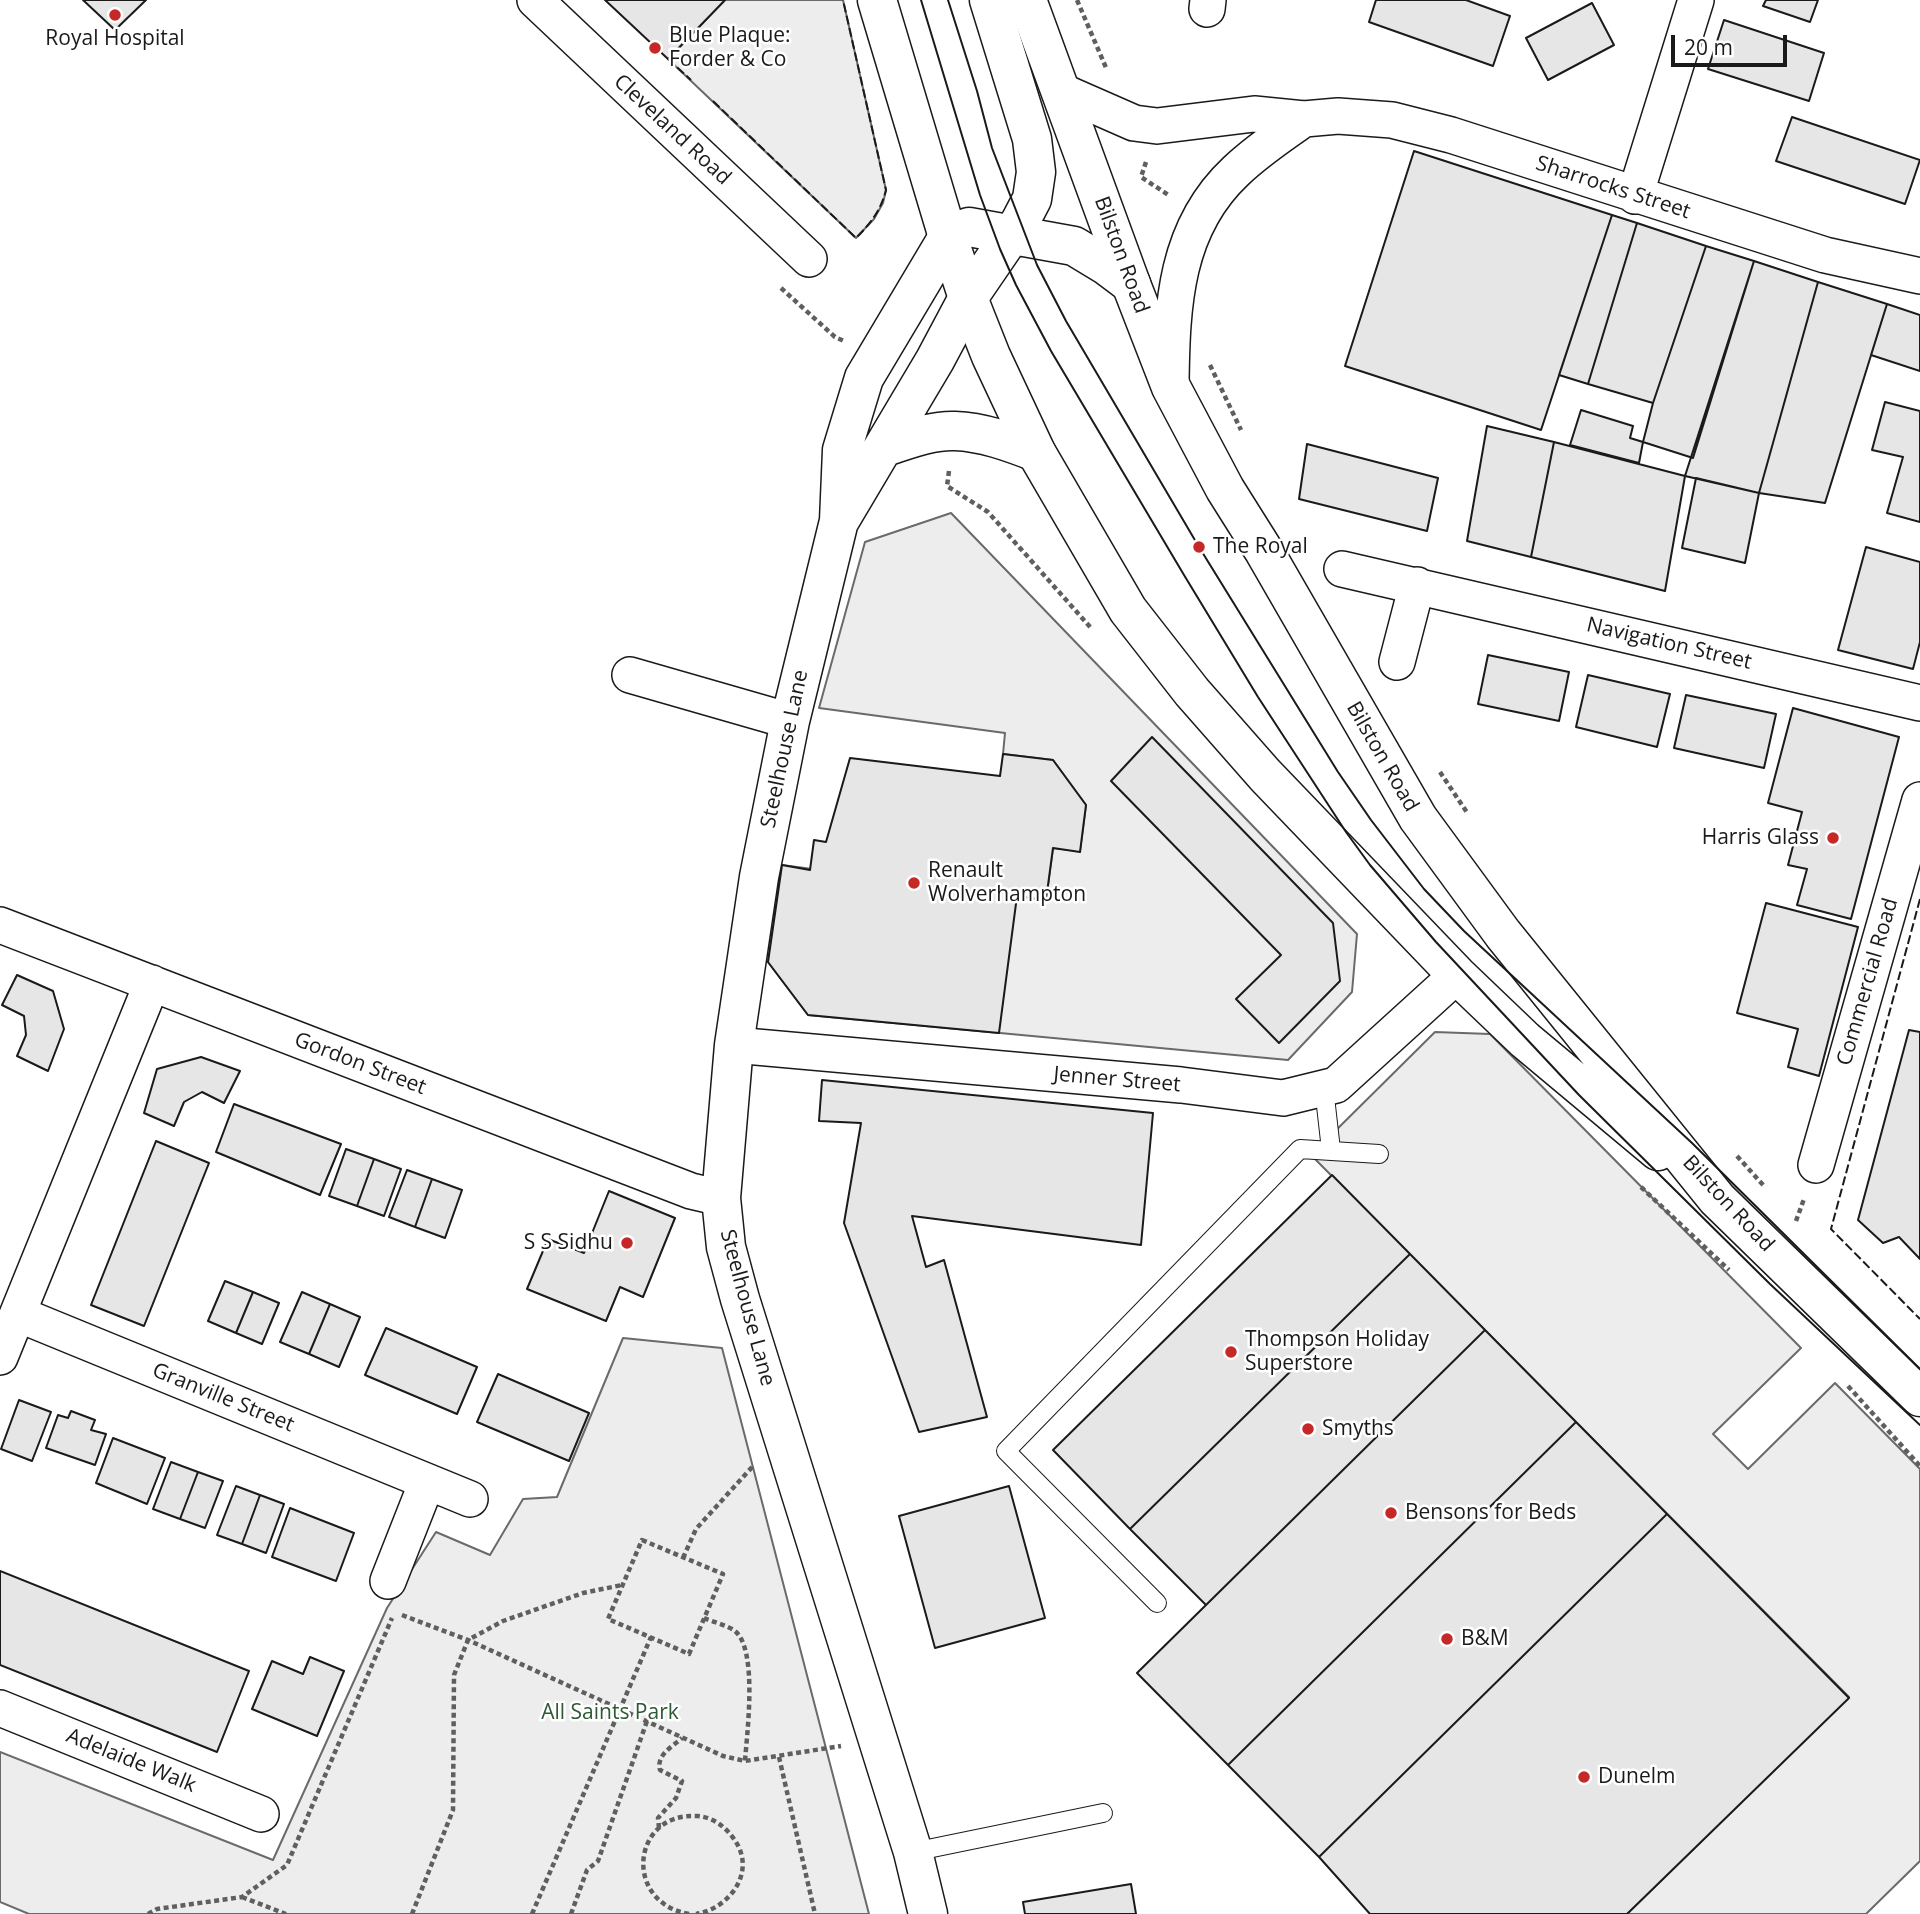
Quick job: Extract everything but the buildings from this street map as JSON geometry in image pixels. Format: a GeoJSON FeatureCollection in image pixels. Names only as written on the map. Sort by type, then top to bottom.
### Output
{"type":"FeatureCollection","features":[{"type":"Feature","properties":{"kind":"main road"},"geometry":{"type":"LineString","coordinates":[[877,0],[968,298],[1001,378],[1036,452],[1128,610],[1192,692],[1265,775],[1457,975],[1525,1040],[1717,1199]]}},
{"type":"Feature","properties":{"kind":"main road","name":"Steelhouse Lane"},"geometry":{"type":"LineString","coordinates":[[839,521],[968,298],[1032,200],[1037,172],[1026,119],[989,0]]}},
{"type":"Feature","properties":{"kind":"main road","name":"Bilston Road"},"geometry":{"type":"LineString","coordinates":[[1027,0],[1171,387],[1225,489],[1264,551],[1418,818],[1503,934],[1717,1199],[1920,1396]]}},
{"type":"Feature","properties":{"kind":"main road"},"geometry":{"type":"LineString","coordinates":[[948,237],[969,227],[1074,246],[1131,284]]}},
{"type":"Feature","properties":{"kind":"main road","name":"Steelhouse Lane"},"geometry":{"type":"LineString","coordinates":[[928,1914],[913,1852],[740,1299],[726,1247],[721,1198],[734,1045],[758,877],[790,721],[839,521],[842,450],[864,378],[948,237]]}},
{"type":"Feature","properties":{"kind":"main road"},"geometry":{"type":"LineString","coordinates":[[884,447],[925,435],[954,431],[991,436],[1036,452]]}},
{"type":"Feature","properties":{"kind":"street","name":"Cleveland Road"},"geometry":{"type":"LineString","coordinates":[[535,0],[809,259]]}},
{"type":"Feature","properties":{"kind":"street"},"geometry":{"type":"LineString","coordinates":[[1635,196],[1696,0]]}},
{"type":"Feature","properties":{"kind":"street","name":"Sharrocks Street"},"geometry":{"type":"LineString","coordinates":[[1061,91],[1134,123],[1157,127],[1254,114],[1304,119],[1338,116],[1392,120],[1451,135],[1825,255],[1920,276]]}},
{"type":"Feature","properties":{"kind":"street"},"geometry":{"type":"LineString","coordinates":[[1171,387],[1175,293],[1180,267],[1194,229],[1210,202],[1235,172],[1304,119]]}},
{"type":"Feature","properties":{"kind":"street","name":"Navigation Street"},"geometry":{"type":"LineString","coordinates":[[1342,569],[1920,703]]}},
{"type":"Feature","properties":{"kind":"street"},"geometry":{"type":"LineString","coordinates":[[1397,662],[1417,585]]}},
{"type":"Feature","properties":{"kind":"street"},"geometry":{"type":"LineString","coordinates":[[630,675],[790,721]]}},
{"type":"Feature","properties":{"kind":"street","name":"Commercial Road"},"geometry":{"type":"LineString","coordinates":[[1816,1165],[1920,800]]}},
{"type":"Feature","properties":{"kind":"street","name":"Gordon Street"},"geometry":{"type":"LineString","coordinates":[[0,925],[691,1191],[721,1198]]}},
{"type":"Feature","properties":{"kind":"street","name":"Jenner Street"},"geometry":{"type":"LineString","coordinates":[[734,1045],[1181,1085],[1283,1098],[1336,1085],[1457,975]]}},
{"type":"Feature","properties":{"kind":"street"},"geometry":{"type":"LineString","coordinates":[[0,1357],[152,983]]}},
{"type":"Feature","properties":{"kind":"street","name":"Granville Street"},"geometry":{"type":"LineString","coordinates":[[18,1314],[470,1499]]}},
{"type":"Feature","properties":{"kind":"street"},"geometry":{"type":"LineString","coordinates":[[388,1581],[427,1482]]}},
{"type":"Feature","properties":{"kind":"street","name":"Adelaide Walk"},"geometry":{"type":"LineString","coordinates":[[0,1708],[261,1814]]}},
{"type":"Feature","properties":{"kind":"lane"},"geometry":{"type":"LineString","coordinates":[[1324,1088],[1331,1150]]}},
{"type":"Feature","properties":{"kind":"lane"},"geometry":{"type":"LineString","coordinates":[[1157,1603],[1006,1451],[1300,1149],[1379,1154]]}},
{"type":"Feature","properties":{"kind":"lane"},"geometry":{"type":"LineString","coordinates":[[913,1852],[1103,1814]]}},
{"type":"Feature","properties":{"kind":"path"},"geometry":{"type":"LineString","coordinates":[[1077,0],[1107,70],[1116,76]]}},
{"type":"Feature","properties":{"kind":"path"},"geometry":{"type":"LineString","coordinates":[[1210,363],[1245,438]]}},
{"type":"Feature","properties":{"kind":"path"},"geometry":{"type":"LineString","coordinates":[[1440,772],[1470,819]]}},
{"type":"Feature","properties":{"kind":"path"},"geometry":{"type":"LineString","coordinates":[[1734,1153],[1769,1192]]}},
{"type":"Feature","properties":{"kind":"path"},"geometry":{"type":"LineString","coordinates":[[1640,1185],[1736,1277]]}},
{"type":"Feature","properties":{"kind":"path"},"geometry":{"type":"LineString","coordinates":[[1787,1211],[1796,1221]]}},
{"type":"Feature","properties":{"kind":"path"},"geometry":{"type":"LineString","coordinates":[[1841,1378],[1920,1466]]}},
{"type":"Feature","properties":{"kind":"path"},"geometry":{"type":"LineString","coordinates":[[683,1558],[696,1529],[761,1458]]}},
{"type":"Feature","properties":{"kind":"path"},"geometry":{"type":"LineString","coordinates":[[642,1540],[683,1558],[723,1574],[689,1654],[608,1619],[642,1540]]}},
{"type":"Feature","properties":{"kind":"path"},"geometry":{"type":"LineString","coordinates":[[412,1914],[453,1810],[453,1675],[468,1640],[503,1621],[583,1593],[622,1585]]}},
{"type":"Feature","properties":{"kind":"path"},"geometry":{"type":"LineString","coordinates":[[148,1914],[157,1909],[242,1897],[287,1865],[395,1612],[468,1640],[723,1756],[745,1761],[853,1744]]}},
{"type":"Feature","properties":{"kind":"path"},"geometry":{"type":"LineString","coordinates":[[704,1618],[736,1632],[746,1651],[750,1676],[745,1761]]}},
{"type":"Feature","properties":{"kind":"path"},"geometry":{"type":"LineString","coordinates":[[532,1914],[651,1637]]}},
{"type":"Feature","properties":{"kind":"path"},"geometry":{"type":"LineString","coordinates":[[571,1914],[587,1870],[598,1861],[647,1721]]}},
{"type":"Feature","properties":{"kind":"path"},"geometry":{"type":"LineString","coordinates":[[659,1828],[658,1818],[676,1798],[682,1781],[660,1770],[658,1764],[662,1755],[682,1738]]}},
{"type":"Feature","properties":{"kind":"path"},"geometry":{"type":"LineString","coordinates":[[779,1757],[815,1914]]}},
{"type":"Feature","properties":{"kind":"path"},"geometry":{"type":"LineString","coordinates":[[688,1914],[675,1912],[660,1903],[649,1891],[643,1857],[648,1841],[659,1828],[673,1819],[688,1815],[704,1816],[730,1833],[739,1847],[742,1862],[740,1878],[728,1898],[709,1913],[696,1914]]}},
{"type":"Feature","properties":{"kind":"path"},"geometry":{"type":"LineString","coordinates":[[242,1897],[286,1914]]}},
{"type":"Feature","properties":{"kind":"shaded area"},"geometry":{"type":"Polygon","coordinates":[[[725,0],[843,0],[886,190],[883,203],[874,219],[856,238],[668,59],[725,0]]]}},
{"type":"Feature","properties":{"kind":"shaded area"},"geometry":{"type":"Polygon","coordinates":[[[951,513],[1357,934],[1352,992],[1288,1060],[808,1015],[768,962],[782,865],[1046,900],[1053,848],[1080,851],[1086,805],[1053,760],[1003,754],[1005,733],[819,708],[865,542],[951,513]]]}},
{"type":"Feature","properties":{"kind":"shaded area"},"geometry":{"type":"Polygon","coordinates":[[[1435,1032],[1490,1034],[1801,1348],[1713,1434],[1748,1469],[1835,1383],[1920,1469],[1920,1861],[1866,1914],[1627,1914],[1849,1697],[1311,1155],[1435,1032]]]}},
{"type":"Feature","properties":{"kind":"shaded area","name":"All Saints Park"},"geometry":{"type":"Polygon","coordinates":[[[623,1338],[722,1348],[869,1914],[29,1914],[0,1902],[0,1752],[273,1860],[387,1608],[436,1532],[490,1555],[523,1499],[557,1497],[623,1338]]]}},
{"type":"Feature","properties":{"kind":"tram line"},"geometry":{"type":"LineString","coordinates":[[921,0],[980,195],[1016,285],[1051,351],[1184,575],[1258,697],[1346,832],[1370,865],[1436,942],[1579,1095],[1770,1284],[1920,1425]]}},
{"type":"Feature","properties":{"kind":"tram line"},"geometry":{"type":"LineString","coordinates":[[948,0],[992,148],[1037,265],[1066,321],[1199,547],[1338,772],[1371,820],[1424,889],[1464,931],[1692,1143],[1920,1369]]}},
{"type":"Feature","properties":{"kind":"fence"},"geometry":{"type":"LineString","coordinates":[[713,101],[856,238],[875,216],[886,190],[843,0]]}},
{"type":"Feature","properties":{"kind":"fence"},"geometry":{"type":"LineString","coordinates":[[668,59],[691,80]]}},
{"type":"Feature","properties":{"kind":"fence"},"geometry":{"type":"LineString","coordinates":[[1920,899],[1831,1229],[1920,1319]]}},
{"type":"Feature","properties":{"kind":"place","name":"Royal Hospital"},"geometry":{"type":"Point","coordinates":[115,15]}},
{"type":"Feature","properties":{"kind":"place","name":"Blue Plaque: Forder & Co"},"geometry":{"type":"Point","coordinates":[655,48]}},
{"type":"Feature","properties":{"kind":"place","name":"The Royal"},"geometry":{"type":"Point","coordinates":[1199,547]}},
{"type":"Feature","properties":{"kind":"place","name":"Harris Glass"},"geometry":{"type":"Point","coordinates":[1833,838]}},
{"type":"Feature","properties":{"kind":"place","name":"Renault Wolverhampton"},"geometry":{"type":"Point","coordinates":[914,883]}},
{"type":"Feature","properties":{"kind":"place","name":"S S Sidhu"},"geometry":{"type":"Point","coordinates":[627,1243]}},
{"type":"Feature","properties":{"kind":"place","name":"Thompson Holiday Superstore"},"geometry":{"type":"Point","coordinates":[1231,1352]}},
{"type":"Feature","properties":{"kind":"place","name":"Smyths"},"geometry":{"type":"Point","coordinates":[1308,1429]}},
{"type":"Feature","properties":{"kind":"place","name":"Bensons for Beds"},"geometry":{"type":"Point","coordinates":[1391,1513]}},
{"type":"Feature","properties":{"kind":"place","name":"B&M"},"geometry":{"type":"Point","coordinates":[1447,1639]}},
{"type":"Feature","properties":{"kind":"place","name":"Dunelm"},"geometry":{"type":"Point","coordinates":[1584,1777]}}]}
